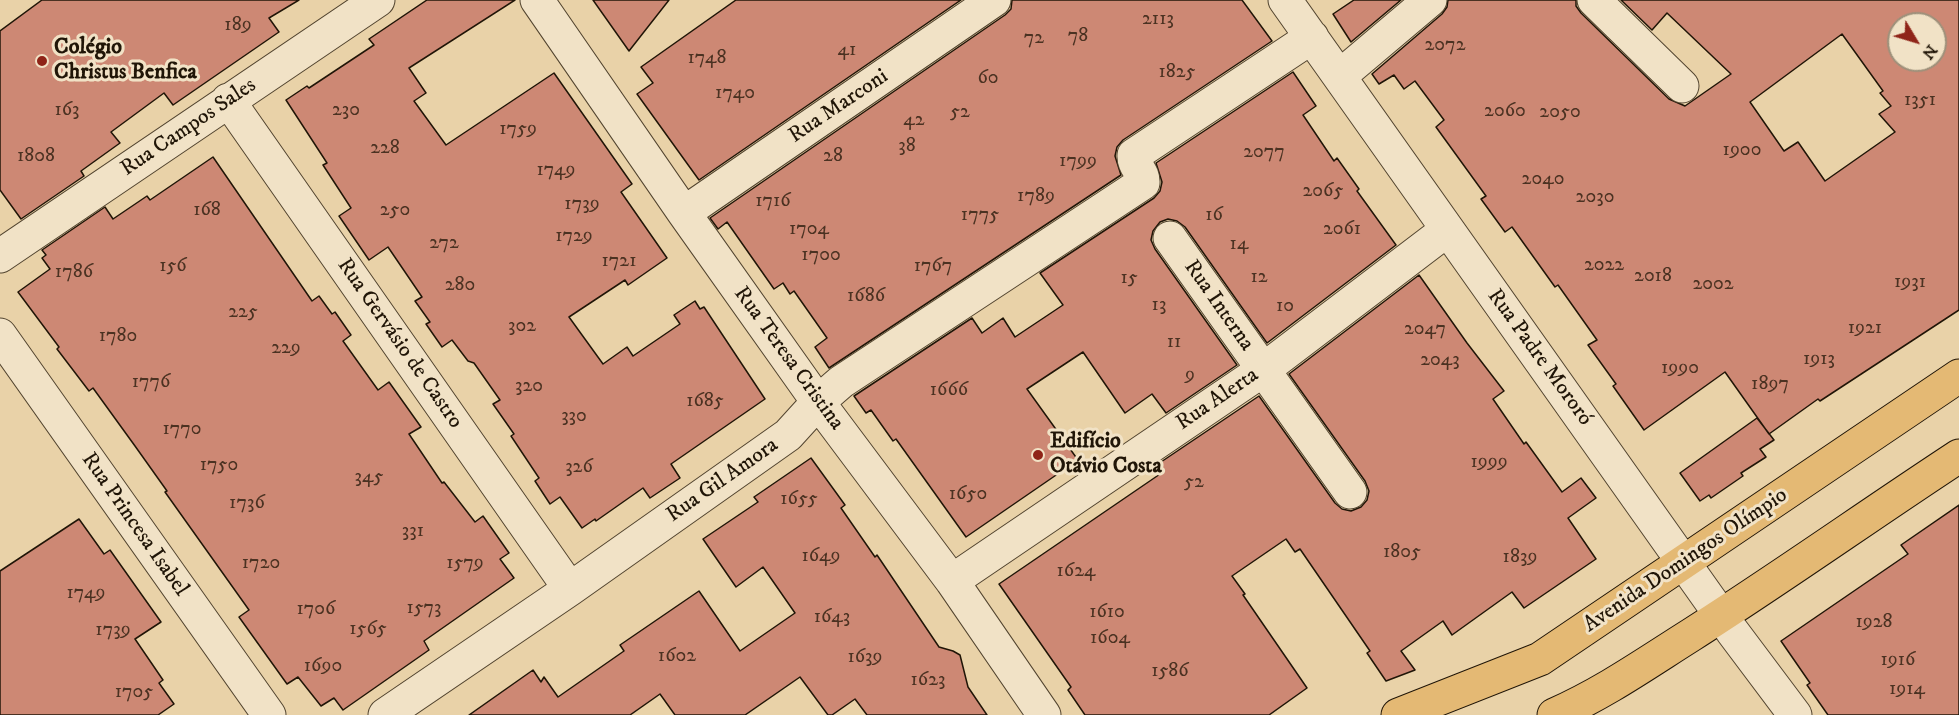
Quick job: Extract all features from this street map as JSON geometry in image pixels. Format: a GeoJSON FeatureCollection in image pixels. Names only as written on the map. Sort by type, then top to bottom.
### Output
{"type":"FeatureCollection","features":[{"type":"Feature","properties":{"kind":"main road","name":"Avenida Domingos Olímpio"},"geometry":{"type":"LineString","coordinates":[[1398,715],[1540,659],[1959,376]]}},
{"type":"Feature","properties":{"kind":"main road"},"geometry":{"type":"LineString","coordinates":[[1554,715],[1581,703],[1629,676],[1959,456]]}},
{"type":"Feature","properties":{"kind":"street","name":"Rua Campos Sales"},"geometry":{"type":"LineString","coordinates":[[0,256],[378,0]]}},
{"type":"Feature","properties":{"kind":"street","name":"Rua Teresa Cristina"},"geometry":{"type":"LineString","coordinates":[[537,0],[818,402],[952,581],[1044,715]]}},
{"type":"Feature","properties":{"kind":"street","name":"Rua Marconi"},"geometry":{"type":"LineString","coordinates":[[684,213],[994,0]]}},
{"type":"Feature","properties":{"kind":"street","name":"Rua Padre Mororó"},"geometry":{"type":"LineString","coordinates":[[1285,0],[1794,715]]}},
{"type":"Feature","properties":{"kind":"street"},"geometry":{"type":"LineString","coordinates":[[1340,76],[1431,0]]}},
{"type":"Feature","properties":{"kind":"street"},"geometry":{"type":"LineString","coordinates":[[1594,0],[1682,86]]}},
{"type":"Feature","properties":{"kind":"street","name":"Rua Gil Amora"},"geometry":{"type":"LineString","coordinates":[[386,715],[788,435],[818,402],[841,382],[1143,183],[1134,155],[1312,37]]}},
{"type":"Feature","properties":{"kind":"street","name":"Rua Gervásio de Castro"},"geometry":{"type":"LineString","coordinates":[[228,100],[570,589]]}},
{"type":"Feature","properties":{"kind":"street","name":"Rua Alerta"},"geometry":{"type":"LineString","coordinates":[[952,581],[1263,370],[1447,230]]}},
{"type":"Feature","properties":{"kind":"street","name":"Rua Interna"},"geometry":{"type":"LineString","coordinates":[[1170,238],[1350,492]]}},
{"type":"Feature","properties":{"kind":"street","name":"Rua Princesa Isabel"},"geometry":{"type":"LineString","coordinates":[[0,335],[268,715]]}},
{"type":"Feature","properties":{"kind":"building"},"geometry":{"type":"Polygon","coordinates":[[[42,0],[299,0],[269,18],[279,32],[173,105],[164,93],[111,132],[120,143],[81,171],[84,176],[21,219],[0,190],[0,31],[42,0]]]}},
{"type":"Feature","properties":{"kind":"building"},"geometry":{"type":"Polygon","coordinates":[[[427,0],[515,0],[409,68],[426,93],[414,101],[446,145],[554,73],[632,184],[621,192],[667,258],[628,285],[625,280],[569,317],[603,364],[627,347],[633,356],[680,324],[674,315],[695,301],[700,309],[704,307],[765,399],[671,464],[680,478],[650,498],[643,488],[596,521],[595,519],[582,528],[560,497],[550,504],[535,481],[539,478],[511,436],[514,434],[493,404],[500,400],[474,363],[468,361],[452,340],[442,347],[426,324],[430,322],[415,301],[422,297],[388,247],[369,260],[339,216],[351,208],[323,165],[327,163],[286,100],[307,86],[309,88],[374,45],[369,39],[427,0]]]}},
{"type":"Feature","properties":{"kind":"building"},"geometry":{"type":"Polygon","coordinates":[[[593,0],[669,0],[629,51],[593,0]]]}},
{"type":"Feature","properties":{"kind":"building"},"geometry":{"type":"Polygon","coordinates":[[[736,0],[961,0],[699,180],[637,94],[653,83],[641,67],[736,0]]]}},
{"type":"Feature","properties":{"kind":"building"},"geometry":{"type":"Polygon","coordinates":[[[1012,0],[1242,0],[1272,41],[1123,140],[1117,147],[1115,156],[1121,175],[829,368],[815,347],[827,338],[794,291],[790,294],[783,283],[774,289],[727,222],[718,229],[710,218],[1005,15],[1011,9],[1012,0]]]}},
{"type":"Feature","properties":{"kind":"building"},"geometry":{"type":"Polygon","coordinates":[[[1354,0],[1401,0],[1351,42],[1333,14],[1354,0]]]}},
{"type":"Feature","properties":{"kind":"building"},"geometry":{"type":"Polygon","coordinates":[[[1448,0],[1576,0],[1576,6],[1581,13],[1669,99],[1685,106],[1731,74],[1667,13],[1652,30],[1621,0],[1959,0],[1959,310],[1820,401],[1818,399],[1769,434],[1725,372],[1644,430],[1613,386],[1616,384],[1588,345],[1597,340],[1558,285],[1555,287],[1512,227],[1505,232],[1481,199],[1486,196],[1436,127],[1444,120],[1415,81],[1404,89],[1394,75],[1379,84],[1372,74],[1442,14],[1447,7],[1448,0]],[[1842,34],[1750,102],[1784,151],[1798,142],[1825,181],[1895,132],[1879,114],[1891,106],[1880,93],[1883,91],[1842,34]]]}},
{"type":"Feature","properties":{"kind":"building"},"geometry":{"type":"Polygon","coordinates":[[[1293,72],[1316,106],[1303,115],[1334,161],[1337,158],[1359,189],[1357,191],[1396,245],[1267,343],[1185,227],[1177,221],[1168,219],[1160,222],[1153,231],[1151,240],[1155,249],[1237,365],[1166,413],[1152,394],[1125,413],[1083,352],[1027,389],[1078,460],[966,537],[896,439],[893,441],[871,410],[866,413],[854,396],[972,318],[982,333],[1003,318],[1015,337],[1063,305],[1040,273],[1154,198],[1160,191],[1162,182],[1156,163],[1293,72]]]}},
{"type":"Feature","properties":{"kind":"building"},"geometry":{"type":"Polygon","coordinates":[[[213,157],[312,301],[319,296],[332,314],[335,312],[351,335],[343,341],[378,390],[389,382],[421,427],[409,434],[442,483],[444,482],[475,522],[483,516],[509,553],[500,559],[514,578],[424,641],[429,650],[343,710],[334,698],[321,706],[298,677],[287,684],[239,617],[249,610],[93,388],[89,391],[18,292],[50,269],[42,258],[46,255],[42,250],[105,207],[113,219],[147,196],[150,200],[213,157]]]}},
{"type":"Feature","properties":{"kind":"building"},"geometry":{"type":"Polygon","coordinates":[[[1419,275],[1504,391],[1493,399],[1524,444],[1526,442],[1562,492],[1581,478],[1596,498],[1568,518],[1596,559],[1524,608],[1512,592],[1452,635],[1443,621],[1401,651],[1415,670],[1386,681],[1367,653],[1370,651],[1300,549],[1295,552],[1286,539],[1232,576],[1307,688],[1269,715],[1085,715],[1068,690],[1071,687],[999,584],[1163,472],[1158,464],[1259,396],[1335,503],[1342,509],[1351,511],[1361,507],[1367,500],[1369,491],[1365,481],[1289,374],[1419,275]]]}},
{"type":"Feature","properties":{"kind":"building"},"geometry":{"type":"Polygon","coordinates":[[[1757,418],[1774,440],[1760,449],[1766,457],[1741,473],[1743,476],[1711,498],[1709,495],[1700,501],[1680,473],[1757,418]]]}},
{"type":"Feature","properties":{"kind":"building"},"geometry":{"type":"Polygon","coordinates":[[[811,458],[845,505],[841,508],[875,557],[877,555],[939,647],[960,655],[968,687],[987,715],[867,715],[855,699],[832,715],[828,715],[800,677],[745,715],[675,715],[660,694],[630,715],[469,715],[533,670],[541,682],[544,677],[558,697],[624,651],[620,645],[699,591],[740,651],[795,613],[763,567],[736,587],[703,539],[758,502],[754,497],[811,458]]]}},
{"type":"Feature","properties":{"kind":"building"},"geometry":{"type":"Polygon","coordinates":[[[1959,505],[1959,715],[1828,715],[1807,685],[1810,683],[1781,641],[1908,554],[1901,545],[1959,505]]]}},
{"type":"Feature","properties":{"kind":"building"},"geometry":{"type":"Polygon","coordinates":[[[79,519],[104,554],[110,550],[161,622],[135,639],[163,680],[159,683],[174,704],[158,715],[0,715],[0,571],[79,519]]]}},
{"type":"Feature","properties":{"kind":"place","name":"Colégio Christus Benfica"},"geometry":{"type":"Point","coordinates":[42,61]}},
{"type":"Feature","properties":{"kind":"place","name":"Edifício Otávio Costa"},"geometry":{"type":"Point","coordinates":[1038,455]}}]}
